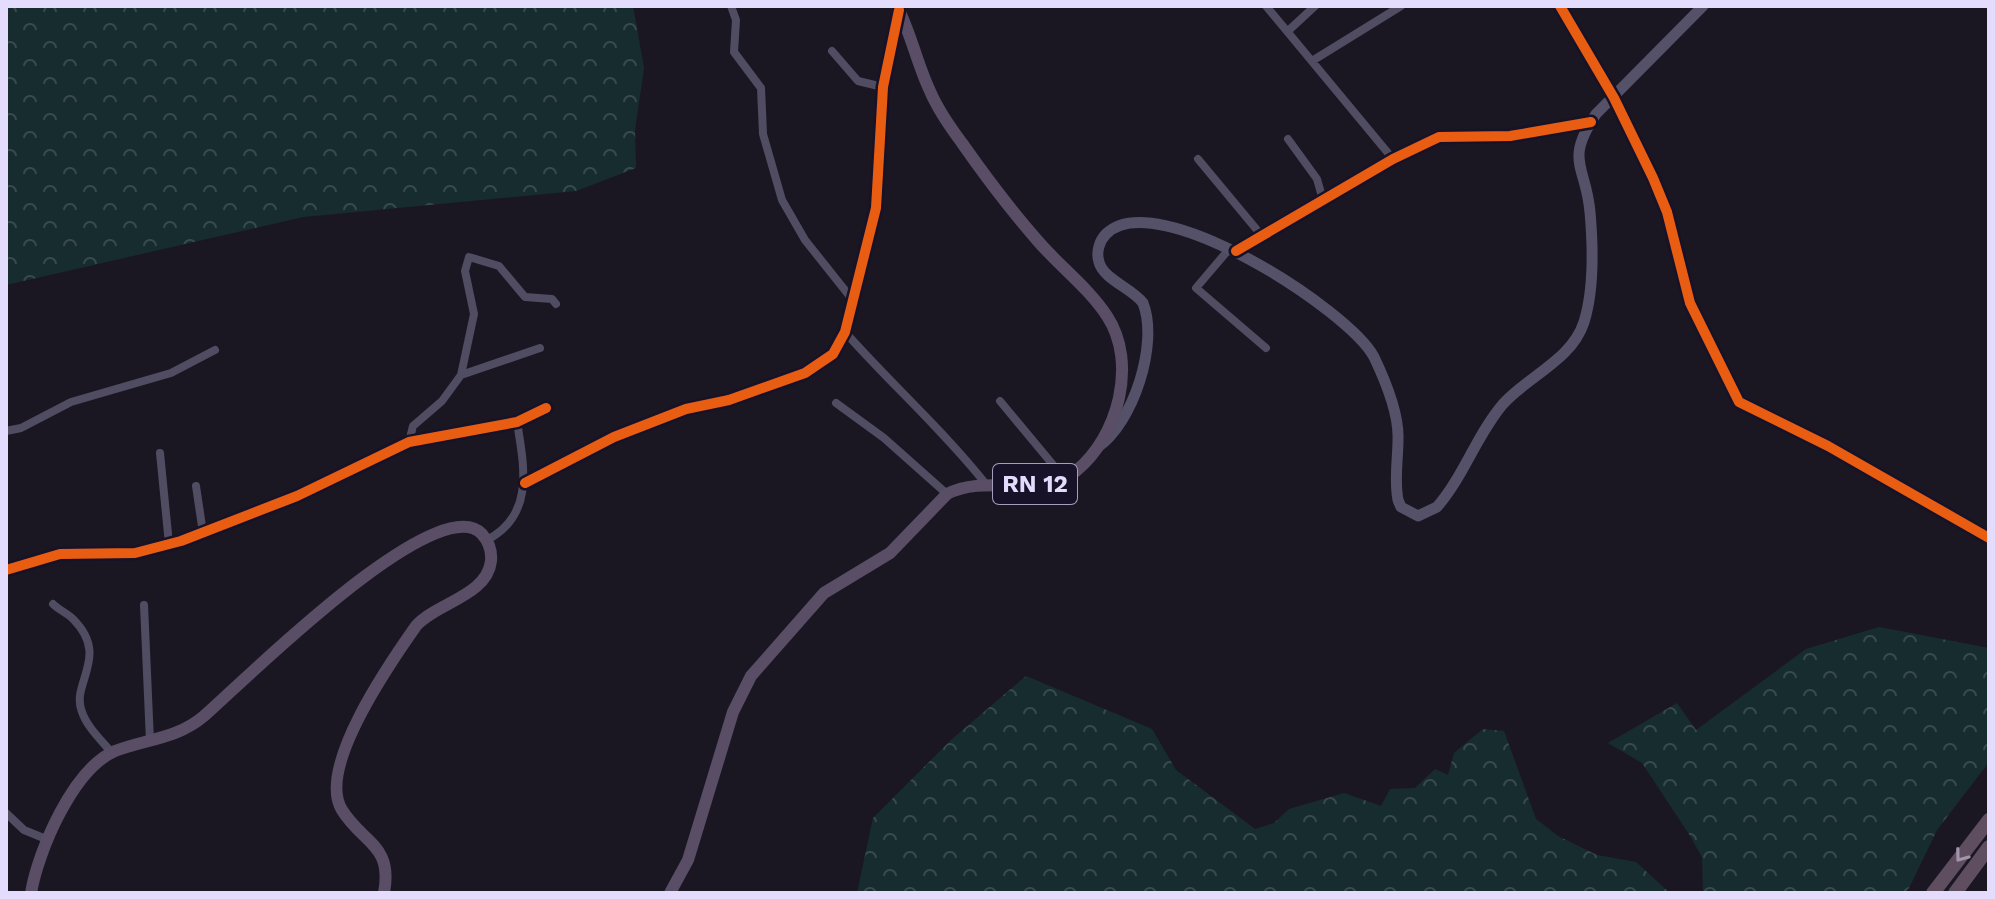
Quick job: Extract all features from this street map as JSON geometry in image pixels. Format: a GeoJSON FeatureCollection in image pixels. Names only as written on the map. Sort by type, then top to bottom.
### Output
{"type":"FeatureCollection","features":[{"type":"Feature","properties":{"kind":"highway"},"geometry":{"type":"LineString","coordinates":[[1933,893],[1989,820]]}},
{"type":"Feature","properties":{"kind":"highway"},"geometry":{"type":"LineString","coordinates":[[1955,893],[1989,847]]}},
{"type":"Feature","properties":{"kind":"main road"},"geometry":{"type":"LineString","coordinates":[[1098,448],[1116,432],[1130,407],[1147,334],[1143,303],[1100,265],[1102,239],[1113,228],[1152,224],[1200,234],[1233,250],[1320,305],[1350,328],[1368,349],[1397,420],[1398,500],[1409,513],[1428,514],[1448,494],[1489,423],[1505,402],[1560,356],[1584,323],[1588,300],[1590,217],[1577,154],[1591,122],[1703,6]]}},
{"type":"Feature","properties":{"kind":"main road","name":"RN 12"},"geometry":{"type":"LineString","coordinates":[[670,893],[688,860],[733,712],[751,676],[824,593],[890,553],[947,494],[965,486],[985,483],[1037,484],[1064,478],[1098,448],[1118,403],[1121,357],[1112,325],[1101,307],[1013,211],[947,120],[930,92],[899,9]]}},
{"type":"Feature","properties":{"kind":"main road"},"geometry":{"type":"LineString","coordinates":[[31,893],[46,839],[96,763],[112,753],[183,732],[294,634],[404,548],[450,528],[478,530],[492,551],[490,570],[480,583],[426,615],[416,626],[353,730],[340,769],[337,798],[341,809],[378,848],[385,862],[384,893]]}},
{"type":"Feature","properties":{"kind":"street"},"geometry":{"type":"LineString","coordinates":[[731,6],[736,20],[734,52],[761,88],[763,134],[782,200],[805,240],[852,299]]}},
{"type":"Feature","properties":{"kind":"street"},"geometry":{"type":"LineString","coordinates":[[1266,6],[1393,159]]}},
{"type":"Feature","properties":{"kind":"street"},"geometry":{"type":"LineString","coordinates":[[1288,31],[1315,6]]}},
{"type":"Feature","properties":{"kind":"street"},"geometry":{"type":"LineString","coordinates":[[1312,61],[1401,6]]}},
{"type":"Feature","properties":{"kind":"street"},"geometry":{"type":"LineString","coordinates":[[1560,6],[1614,98],[1667,212],[1699,325],[1739,402],[1828,446],[1989,538]]}},
{"type":"Feature","properties":{"kind":"street"},"geometry":{"type":"LineString","coordinates":[[525,483],[614,437],[686,409],[729,400],[813,370],[833,354],[845,332],[876,208],[883,87],[899,9]]}},
{"type":"Feature","properties":{"kind":"street"},"geometry":{"type":"LineString","coordinates":[[832,51],[858,81],[883,87]]}},
{"type":"Feature","properties":{"kind":"street"},"geometry":{"type":"LineString","coordinates":[[1266,348],[1197,291],[1196,286],[1233,250],[1393,159],[1445,136],[1510,136],[1591,122]]}},
{"type":"Feature","properties":{"kind":"street"},"geometry":{"type":"LineString","coordinates":[[1288,139],[1317,179],[1323,200]]}},
{"type":"Feature","properties":{"kind":"street"},"geometry":{"type":"LineString","coordinates":[[1198,159],[1262,236]]}},
{"type":"Feature","properties":{"kind":"street"},"geometry":{"type":"LineString","coordinates":[[409,442],[413,426],[442,401],[461,375],[474,314],[465,271],[469,257],[499,266],[525,297],[552,299],[556,304]]}},
{"type":"Feature","properties":{"kind":"street"},"geometry":{"type":"LineString","coordinates":[[845,332],[908,401],[940,428],[985,483]]}},
{"type":"Feature","properties":{"kind":"street"},"geometry":{"type":"LineString","coordinates":[[461,375],[540,348]]}},
{"type":"Feature","properties":{"kind":"street"},"geometry":{"type":"LineString","coordinates":[[6,431],[21,428],[71,402],[163,376],[215,350]]}},
{"type":"Feature","properties":{"kind":"street"},"geometry":{"type":"LineString","coordinates":[[1000,401],[1064,478]]}},
{"type":"Feature","properties":{"kind":"street"},"geometry":{"type":"LineString","coordinates":[[836,403],[884,438],[947,494]]}},
{"type":"Feature","properties":{"kind":"street"},"geometry":{"type":"LineString","coordinates":[[6,570],[60,554],[118,554],[169,544],[297,496],[409,442],[517,422],[546,408]]}},
{"type":"Feature","properties":{"kind":"street"},"geometry":{"type":"LineString","coordinates":[[487,540],[500,533],[514,515],[525,483],[517,422]]}},
{"type":"Feature","properties":{"kind":"street"},"geometry":{"type":"LineString","coordinates":[[160,453],[169,544]]}},
{"type":"Feature","properties":{"kind":"street"},"geometry":{"type":"LineString","coordinates":[[196,486],[203,533]]}},
{"type":"Feature","properties":{"kind":"street"},"geometry":{"type":"LineString","coordinates":[[53,604],[72,618],[89,650],[91,664],[79,698],[82,714],[112,753]]}},
{"type":"Feature","properties":{"kind":"street"},"geometry":{"type":"LineString","coordinates":[[144,605],[150,741]]}},
{"type":"Feature","properties":{"kind":"street"},"geometry":{"type":"LineString","coordinates":[[6,813],[24,830],[46,839]]}},
{"type":"Feature","properties":{"kind":"green space"},"geometry":{"type":"Polygon","coordinates":[[[6,6],[633,6],[644,68],[635,130],[636,168],[576,191],[303,217],[6,285],[6,6]]]}},
{"type":"Feature","properties":{"kind":"green space"},"geometry":{"type":"Polygon","coordinates":[[[1879,627],[1989,648],[1989,762],[1937,830],[1909,888],[1904,893],[1703,893],[1702,857],[1689,834],[1642,763],[1608,743],[1677,703],[1696,730],[1806,649],[1879,627]]]}},
{"type":"Feature","properties":{"kind":"green space"},"geometry":{"type":"Polygon","coordinates":[[[1026,676],[1152,729],[1176,770],[1255,829],[1274,823],[1289,809],[1344,793],[1381,806],[1390,789],[1415,788],[1435,769],[1448,775],[1454,753],[1483,729],[1504,731],[1536,819],[1558,836],[1597,855],[1636,862],[1670,893],[857,893],[873,818],[951,740],[1026,676]]]}},
{"type":"Feature","properties":{"kind":"cycle path"},"geometry":{"type":"LineString","coordinates":[[1560,6],[1614,98],[1653,178],[1667,212],[1690,303],[1739,402],[1828,446],[1989,538]]}},
{"type":"Feature","properties":{"kind":"cycle path"},"geometry":{"type":"LineString","coordinates":[[525,483],[614,437],[686,409],[729,400],[805,373],[833,354],[845,332],[876,208],[883,87],[899,10]]}},
{"type":"Feature","properties":{"kind":"cycle path"},"geometry":{"type":"LineString","coordinates":[[1236,251],[1393,159],[1439,137],[1510,136],[1591,122]]}},
{"type":"Feature","properties":{"kind":"cycle path"},"geometry":{"type":"LineString","coordinates":[[6,570],[60,554],[135,553],[181,541],[297,496],[409,442],[517,422],[546,408]]}}]}
